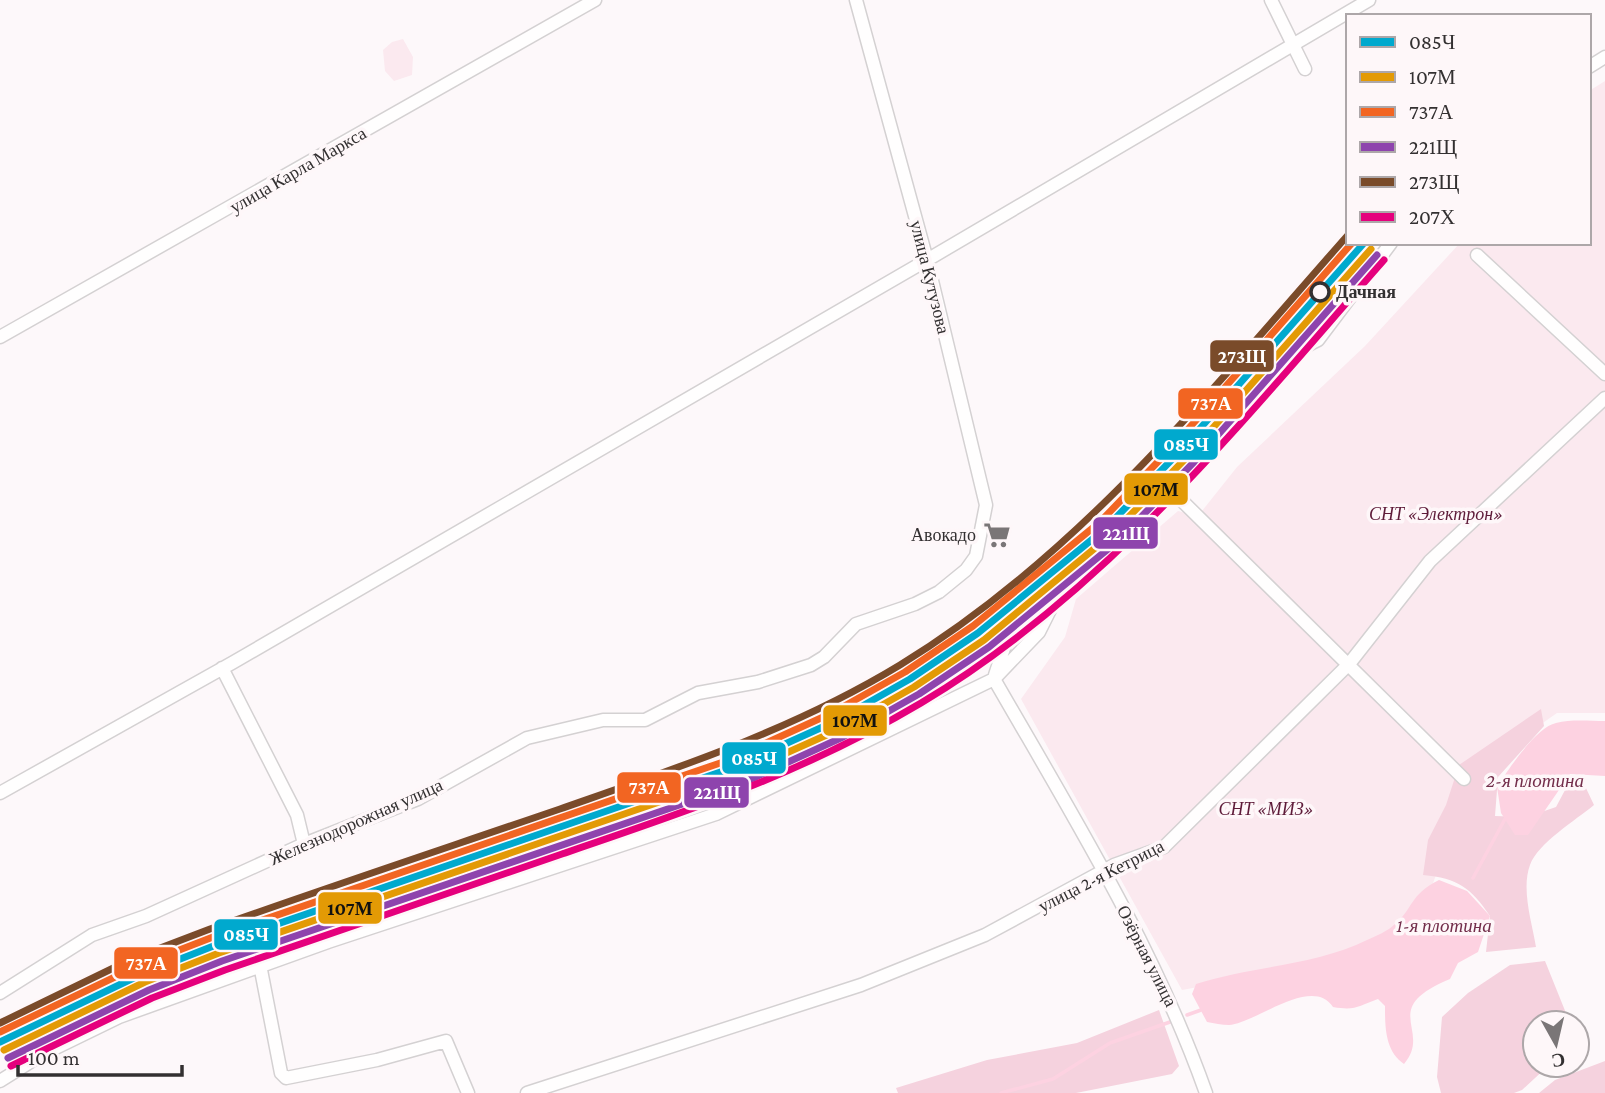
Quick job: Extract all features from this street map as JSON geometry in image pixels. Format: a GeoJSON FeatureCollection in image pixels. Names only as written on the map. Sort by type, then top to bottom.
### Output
{"type":"FeatureCollection","features":[{"type":"Feature","properties":{"kind":"street","name":"улица Карла Маркса"},"geometry":{"type":"LineString","coordinates":[[0,337],[595,0]]}},
{"type":"Feature","properties":{"kind":"street","name":"улица Кутузова"},"geometry":{"type":"LineString","coordinates":[[856,0],[927,260],[986,505],[976,556]]}},
{"type":"Feature","properties":{"kind":"street"},"geometry":{"type":"LineString","coordinates":[[1270,0],[1305,69]]}},
{"type":"Feature","properties":{"kind":"street"},"geometry":{"type":"LineString","coordinates":[[0,793],[222,668],[927,260],[1369,0]]}},
{"type":"Feature","properties":{"kind":"street"},"geometry":{"type":"LineString","coordinates":[[994,679],[1006,642],[1028,608],[1131,523],[1168,487],[1290,354],[1318,340],[1390,245]]}},
{"type":"Feature","properties":{"kind":"street"},"geometry":{"type":"LineString","coordinates":[[1477,255],[1605,374]]}},
{"type":"Feature","properties":{"kind":"street","name":"улица 2-я Кетрица"},"geometry":{"type":"LineString","coordinates":[[527,1093],[861,985],[985,935],[1104,872],[1164,847],[1349,664],[1430,561],[1605,398]]}},
{"type":"Feature","properties":{"kind":"street"},"geometry":{"type":"LineString","coordinates":[[1168,487],[1464,779]]}},
{"type":"Feature","properties":{"kind":"street","name":"Железнодорожная улица"},"geometry":{"type":"LineString","coordinates":[[0,993],[92,934],[146,916],[304,844],[418,799],[527,738],[603,720],[645,720],[698,693],[758,682],[811,665],[824,657],[856,624],[915,604],[939,592],[966,570],[976,556]]}},
{"type":"Feature","properties":{"kind":"street"},"geometry":{"type":"LineString","coordinates":[[0,1081],[43,1054],[119,1017],[260,965],[716,814],[994,679],[1039,632],[1051,608],[1058,583]]}},
{"type":"Feature","properties":{"kind":"street"},"geometry":{"type":"LineString","coordinates":[[222,668],[297,815],[304,844]]}},
{"type":"Feature","properties":{"kind":"street","name":"Озёрная улица"},"geometry":{"type":"LineString","coordinates":[[994,679],[1104,872],[1173,1005],[1206,1093]]}},
{"type":"Feature","properties":{"kind":"street"},"geometry":{"type":"LineString","coordinates":[[260,965],[281,1073],[286,1077],[377,1060],[446,1041],[468,1093]]}},
{"type":"Feature","properties":{"kind":"green space"},"geometry":{"type":"Polygon","coordinates":[[[403,39],[413,57],[412,75],[394,81],[385,71],[383,50],[392,42],[403,39]]]}},
{"type":"Feature","properties":{"kind":"green space"},"geometry":{"type":"Polygon","coordinates":[[[1605,81],[1605,713],[1557,713],[1464,778],[1452,832],[1429,894],[1411,924],[1333,962],[1182,990],[1021,699],[1065,637],[1076,599],[1178,511],[1198,516],[1237,467],[1365,346],[1458,245],[1591,245],[1591,90],[1605,81]]]}},
{"type":"Feature","properties":{"kind":"shaded area"},"geometry":{"type":"Polygon","coordinates":[[[1541,709],[1544,726],[1498,777],[1495,816],[1527,817],[1556,807],[1572,777],[1585,786],[1594,805],[1549,840],[1530,865],[1527,895],[1536,947],[1486,952],[1490,916],[1483,906],[1470,892],[1455,882],[1423,875],[1428,840],[1446,805],[1459,765],[1541,709]]]}},
{"type":"Feature","properties":{"kind":"shaded area"},"geometry":{"type":"Polygon","coordinates":[[[1545,961],[1564,1009],[1521,1009],[1521,1079],[1534,1079],[1522,1090],[1514,1093],[1441,1093],[1437,1077],[1442,1017],[1468,993],[1510,965],[1545,961]]]}},
{"type":"Feature","properties":{"kind":"shaded area"},"geometry":{"type":"Polygon","coordinates":[[[1159,1010],[1179,1066],[1172,1074],[1076,1093],[898,1093],[896,1088],[987,1060],[1077,1043],[1159,1010]]]}},
{"type":"Feature","properties":{"kind":"shaded area"},"geometry":{"type":"Polygon","coordinates":[[[1605,1061],[1605,1093],[1539,1093],[1558,1079],[1591,1079],[1591,1066],[1605,1061]]]}},
{"type":"Feature","properties":{"kind":"water","name":"2-я плотина"},"geometry":{"type":"Polygon","coordinates":[[[1605,721],[1605,776],[1570,774],[1528,835],[1515,835],[1501,813],[1497,787],[1523,750],[1540,732],[1556,723],[1605,721]]]}},
{"type":"Feature","properties":{"kind":"water","name":"1-я плотина"},"geometry":{"type":"Polygon","coordinates":[[[1439,880],[1467,891],[1490,916],[1478,952],[1458,963],[1450,979],[1428,990],[1416,1000],[1410,1020],[1413,1041],[1411,1052],[1404,1064],[1390,1045],[1385,1006],[1378,999],[1347,1008],[1333,1007],[1324,999],[1312,996],[1298,998],[1229,1025],[1207,1022],[1192,994],[1196,984],[1304,961],[1347,949],[1374,937],[1392,927],[1422,891],[1439,880]]]}},
{"type":"Feature","properties":{"kind":"waterway"},"geometry":{"type":"LineString","coordinates":[[1473,878],[1505,819]]}},
{"type":"Feature","properties":{"kind":"waterway"},"geometry":{"type":"LineString","coordinates":[[1187,1015],[1201,1010]]}},
{"type":"Feature","properties":{"kind":"waterway"},"geometry":{"type":"LineString","coordinates":[[1001,1093],[1053,1079],[1110,1043],[1170,1022]]}},
{"type":"Feature","properties":{"kind":"transit line","name":"273Щ"},"geometry":{"type":"LineString","coordinates":[[0,1023],[134,958],[210,929],[604,794],[734,746],[818,709],[900,665],[965,622],[1026,574],[1084,522],[1193,410],[1346,237]]}},
{"type":"Feature","properties":{"kind":"transit line","name":"737А"},"geometry":{"type":"LineString","coordinates":[[0,1032],[138,966],[213,937],[729,760],[832,713],[905,672],[973,626],[1100,522],[1175,444],[1350,245]]}},
{"type":"Feature","properties":{"kind":"transit line","name":"085Ч"},"geometry":{"type":"LineString","coordinates":[[0,1042],[142,974],[216,945],[732,768],[836,721],[910,679],[978,633],[1106,528],[1181,450],[1362,245]]}},
{"type":"Feature","properties":{"kind":"transit line","name":"107М"},"geometry":{"type":"LineString","coordinates":[[4,1050],[145,982],[219,953],[735,776],[840,729],[914,687],[984,640],[1112,534],[1188,456],[1371,249]]}},
{"type":"Feature","properties":{"kind":"transit line","name":"221Щ"},"geometry":{"type":"LineString","coordinates":[[8,1058],[149,990],[222,961],[738,785],[843,737],[919,694],[989,647],[1119,540],[1194,462],[1377,255]]}},
{"type":"Feature","properties":{"kind":"transit line","name":"207Х"},"geometry":{"type":"LineString","coordinates":[[11,1066],[152,998],[225,970],[746,788],[834,750],[921,703],[989,659],[1052,609],[1112,556],[1225,441],[1384,260]]}},
{"type":"Feature","properties":{"kind":"place","name":"Дачная"},"geometry":{"type":"Point","coordinates":[1320,292]}},
{"type":"Feature","properties":{"kind":"place","name":"Авокадо"},"geometry":{"type":"Point","coordinates":[997,535]}},
{"type":"Feature","properties":{"kind":"park label","name":"СНТ «Электрон»"},"geometry":{"type":"Point","coordinates":[1436,514]}},
{"type":"Feature","properties":{"kind":"park label","name":"СНТ «МИЗ»"},"geometry":{"type":"Point","coordinates":[1266,809]}}]}
